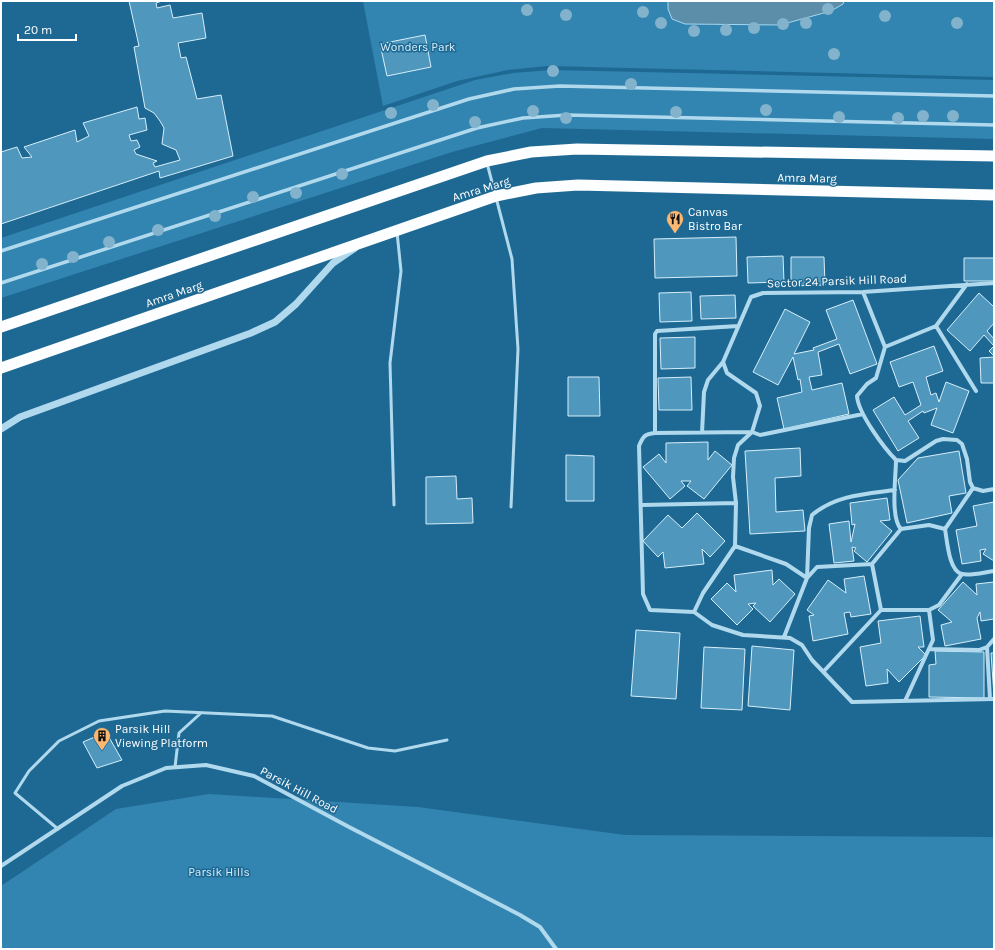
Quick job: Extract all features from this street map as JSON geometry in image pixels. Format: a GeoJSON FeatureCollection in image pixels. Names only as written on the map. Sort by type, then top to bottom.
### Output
{"type":"FeatureCollection","features":[{"type":"Feature","properties":{"kind":"highway","name":"Amra Marg"},"geometry":{"type":"LineString","coordinates":[[1,327],[487,161],[531,152],[577,149],[994,156]]}},
{"type":"Feature","properties":{"kind":"highway","name":"Amra Marg"},"geometry":{"type":"LineString","coordinates":[[1,368],[496,196],[536,188],[578,185],[994,195]]}},
{"type":"Feature","properties":{"kind":"street"},"geometry":{"type":"LineString","coordinates":[[1,251],[469,99],[514,89],[560,86],[994,96]]}},
{"type":"Feature","properties":{"kind":"street"},"geometry":{"type":"LineString","coordinates":[[1,282],[470,130],[523,118],[567,115],[994,125]]}},
{"type":"Feature","properties":{"kind":"street"},"geometry":{"type":"LineString","coordinates":[[1,429],[20,417],[251,333],[274,322],[296,304],[333,263],[365,241]]}},
{"type":"Feature","properties":{"kind":"street","name":"Sector 24 Parsik Hill Road"},"geometry":{"type":"LineString","coordinates":[[702,433],[704,392],[708,380],[723,362],[751,297],[764,293],[863,292],[994,283]]}},
{"type":"Feature","properties":{"kind":"street"},"geometry":{"type":"LineString","coordinates":[[885,347],[936,326],[967,284]]}},
{"type":"Feature","properties":{"kind":"street"},"geometry":{"type":"LineString","coordinates":[[863,292],[885,347],[876,378],[867,384],[857,396],[857,402],[863,414],[896,460],[894,490],[898,526],[901,529]]}},
{"type":"Feature","properties":{"kind":"street"},"geometry":{"type":"LineString","coordinates":[[655,433],[655,334],[657,331],[738,326]]}},
{"type":"Feature","properties":{"kind":"street"},"geometry":{"type":"LineString","coordinates":[[936,326],[976,391]]}},
{"type":"Feature","properties":{"kind":"street"},"geometry":{"type":"LineString","coordinates":[[694,612],[703,593],[735,546],[736,503],[733,477],[734,458],[738,445],[752,432],[760,406],[756,393],[727,373],[723,362]]}},
{"type":"Feature","properties":{"kind":"street"},"geometry":{"type":"LineString","coordinates":[[863,414],[760,435],[752,432],[655,433],[647,434],[643,437],[639,446],[642,505],[643,594],[646,604],[650,610],[694,612],[712,625],[743,635],[790,638],[802,645],[812,660],[824,671],[840,692],[852,702],[992,699],[987,647]]}},
{"type":"Feature","properties":{"kind":"street"},"geometry":{"type":"LineString","coordinates":[[896,460],[905,461],[936,441],[943,439],[957,440],[962,444],[967,459],[970,482],[973,488],[983,491],[994,489]]}},
{"type":"Feature","properties":{"kind":"street"},"geometry":{"type":"LineString","coordinates":[[973,488],[945,529],[952,565],[956,571],[962,574],[994,571]]}},
{"type":"Feature","properties":{"kind":"street"},"geometry":{"type":"LineString","coordinates":[[784,637],[807,578],[809,528],[812,515],[836,500],[854,495],[894,490]]}},
{"type":"Feature","properties":{"kind":"street"},"geometry":{"type":"LineString","coordinates":[[642,505],[736,503]]}},
{"type":"Feature","properties":{"kind":"street"},"geometry":{"type":"LineString","coordinates":[[807,578],[817,567],[872,564],[901,529],[929,525],[945,529]]}},
{"type":"Feature","properties":{"kind":"street"},"geometry":{"type":"LineString","coordinates":[[735,546],[786,564],[807,578]]}},
{"type":"Feature","properties":{"kind":"street"},"geometry":{"type":"LineString","coordinates":[[872,564],[880,610]]}},
{"type":"Feature","properties":{"kind":"street"},"geometry":{"type":"LineString","coordinates":[[824,671],[880,610],[929,610],[939,606],[962,574]]}},
{"type":"Feature","properties":{"kind":"street"},"geometry":{"type":"LineString","coordinates":[[905,701],[933,640],[929,610]]}},
{"type":"Feature","properties":{"kind":"street"},"geometry":{"type":"LineString","coordinates":[[929,649],[979,650],[987,647],[994,639]]}},
{"type":"Feature","properties":{"kind":"street","name":"Parsik Hill Road"},"geometry":{"type":"LineString","coordinates":[[1,866],[122,786],[166,768],[206,765],[254,776],[349,827],[520,915],[540,927],[556,949]]}},
{"type":"Feature","properties":{"kind":"lane"},"geometry":{"type":"LineString","coordinates":[[487,161],[512,259],[518,349],[511,507]]}},
{"type":"Feature","properties":{"kind":"lane"},"geometry":{"type":"LineString","coordinates":[[394,505],[390,363],[400,271],[397,231]]}},
{"type":"Feature","properties":{"kind":"lane"},"geometry":{"type":"LineString","coordinates":[[58,829],[15,793],[29,771],[59,741],[98,721],[165,711],[272,716],[368,748],[395,751],[447,740]]}},
{"type":"Feature","properties":{"kind":"lane"},"geometry":{"type":"LineString","coordinates":[[175,767],[179,733],[201,713]]}},
{"type":"Feature","properties":{"kind":"green space","name":"Wonders Park"},"geometry":{"type":"Polygon","coordinates":[[[363,1],[994,1],[994,77],[547,66],[508,70],[457,81],[383,106],[363,1]]]}},
{"type":"Feature","properties":{"kind":"green space"},"geometry":{"type":"Polygon","coordinates":[[[551,70],[994,80],[994,139],[542,128],[452,152],[1,298],[1,238],[475,80],[513,73],[551,70]]]}},
{"type":"Feature","properties":{"kind":"green space","name":"Parsik Hills"},"geometry":{"type":"Polygon","coordinates":[[[209,794],[418,807],[625,835],[994,837],[994,949],[1,949],[1,886],[116,809],[209,794]]]}},
{"type":"Feature","properties":{"kind":"shaded area"},"geometry":{"type":"Polygon","coordinates":[[[668,1],[844,1],[843,4],[831,11],[780,25],[685,24],[672,19],[668,9],[668,1]]]}},
{"type":"Feature","properties":{"kind":"building"},"geometry":{"type":"Polygon","coordinates":[[[129,1],[162,1],[156,3],[157,8],[170,5],[173,18],[202,13],[206,38],[178,43],[181,58],[186,57],[197,99],[221,95],[233,156],[160,178],[159,171],[1,224],[1,152],[17,147],[22,158],[32,157],[24,147],[75,130],[77,142],[89,136],[83,123],[137,107],[139,119],[145,118],[147,130],[129,135],[131,141],[137,140],[140,147],[134,150],[136,154],[157,161],[153,163],[155,167],[180,160],[176,150],[162,144],[164,128],[154,113],[145,108],[134,47],[139,46],[129,1]]]}},
{"type":"Feature","properties":{"kind":"building"},"geometry":{"type":"Polygon","coordinates":[[[425,35],[431,67],[387,76],[380,44],[425,35]]]}},
{"type":"Feature","properties":{"kind":"building"},"geometry":{"type":"Polygon","coordinates":[[[736,237],[737,276],[655,278],[654,239],[736,237]]]}},
{"type":"Feature","properties":{"kind":"building"},"geometry":{"type":"Polygon","coordinates":[[[783,256],[784,282],[748,283],[747,257],[783,256]]]}},
{"type":"Feature","properties":{"kind":"building"},"geometry":{"type":"Polygon","coordinates":[[[791,257],[824,257],[825,285],[791,286],[791,257]]]}},
{"type":"Feature","properties":{"kind":"building"},"geometry":{"type":"Polygon","coordinates":[[[964,258],[994,258],[994,281],[964,281],[964,258]]]}},
{"type":"Feature","properties":{"kind":"building"},"geometry":{"type":"Polygon","coordinates":[[[691,292],[692,321],[660,322],[659,293],[691,292]]]}},
{"type":"Feature","properties":{"kind":"building"},"geometry":{"type":"Polygon","coordinates":[[[979,293],[994,307],[994,323],[987,331],[994,339],[994,346],[984,335],[970,351],[947,330],[979,293]]]}},
{"type":"Feature","properties":{"kind":"building"},"geometry":{"type":"Polygon","coordinates":[[[735,295],[736,318],[701,319],[700,296],[735,295]]]}},
{"type":"Feature","properties":{"kind":"building"},"geometry":{"type":"Polygon","coordinates":[[[853,300],[877,364],[850,374],[839,344],[818,352],[822,375],[809,377],[812,390],[842,383],[849,414],[784,429],[777,398],[802,392],[800,379],[798,380],[793,357],[778,385],[753,372],[785,309],[810,322],[794,354],[814,350],[813,348],[837,339],[826,310],[853,300]]]}},
{"type":"Feature","properties":{"kind":"building"},"geometry":{"type":"Polygon","coordinates":[[[695,337],[695,368],[661,369],[660,338],[695,337]]]}},
{"type":"Feature","properties":{"kind":"building"},"geometry":{"type":"Polygon","coordinates":[[[934,346],[943,371],[926,377],[931,395],[936,393],[939,402],[946,382],[969,391],[953,433],[931,425],[937,408],[924,413],[923,411],[908,421],[919,438],[898,451],[873,410],[894,397],[905,415],[921,405],[913,382],[899,387],[890,362],[934,346]]]}},
{"type":"Feature","properties":{"kind":"building"},"geometry":{"type":"Polygon","coordinates":[[[994,346],[994,356],[989,351],[994,346]]]}},
{"type":"Feature","properties":{"kind":"building"},"geometry":{"type":"Polygon","coordinates":[[[994,357],[994,383],[981,383],[980,358],[994,357]]]}},
{"type":"Feature","properties":{"kind":"building"},"geometry":{"type":"Polygon","coordinates":[[[568,377],[599,377],[600,416],[568,416],[568,377]]]}},
{"type":"Feature","properties":{"kind":"building"},"geometry":{"type":"Polygon","coordinates":[[[691,377],[692,410],[659,410],[658,378],[691,377]]]}},
{"type":"Feature","properties":{"kind":"building"},"geometry":{"type":"Polygon","coordinates":[[[708,442],[708,460],[715,451],[732,465],[704,499],[687,486],[691,481],[681,481],[685,486],[670,499],[643,467],[659,454],[666,463],[666,443],[708,442]]]}},
{"type":"Feature","properties":{"kind":"building"},"geometry":{"type":"Polygon","coordinates":[[[800,448],[801,476],[775,478],[776,512],[803,510],[805,531],[750,534],[745,451],[800,448]]]}},
{"type":"Feature","properties":{"kind":"building"},"geometry":{"type":"Polygon","coordinates":[[[959,451],[966,493],[949,496],[952,513],[907,523],[898,480],[918,458],[959,451]]]}},
{"type":"Feature","properties":{"kind":"building"},"geometry":{"type":"Polygon","coordinates":[[[566,455],[594,456],[594,501],[566,501],[566,455]]]}},
{"type":"Feature","properties":{"kind":"building"},"geometry":{"type":"Polygon","coordinates":[[[456,476],[457,499],[472,498],[473,523],[426,524],[426,477],[456,476]]]}},
{"type":"Feature","properties":{"kind":"building"},"geometry":{"type":"Polygon","coordinates":[[[887,498],[890,520],[880,521],[892,531],[867,562],[854,551],[856,548],[852,547],[854,561],[834,563],[829,524],[849,521],[851,542],[855,524],[852,525],[850,503],[887,498]]]}},
{"type":"Feature","properties":{"kind":"building"},"geometry":{"type":"Polygon","coordinates":[[[994,502],[994,561],[983,554],[986,549],[980,550],[981,561],[962,564],[956,530],[977,526],[973,506],[994,502]]]}},
{"type":"Feature","properties":{"kind":"building"},"geometry":{"type":"Polygon","coordinates":[[[697,513],[725,541],[710,557],[702,549],[704,564],[665,568],[663,552],[658,557],[643,541],[668,515],[682,528],[697,513]]]}},
{"type":"Feature","properties":{"kind":"building"},"geometry":{"type":"Polygon","coordinates":[[[772,570],[773,585],[779,579],[795,594],[770,622],[753,606],[756,603],[748,604],[753,609],[737,625],[711,599],[727,583],[736,592],[734,575],[772,570]]]}},
{"type":"Feature","properties":{"kind":"building"},"geometry":{"type":"Polygon","coordinates":[[[864,576],[871,614],[851,617],[850,612],[844,613],[848,634],[813,641],[809,616],[814,615],[807,610],[828,580],[846,593],[844,579],[864,576]]]}},
{"type":"Feature","properties":{"kind":"building"},"geometry":{"type":"Polygon","coordinates":[[[963,582],[977,595],[976,584],[994,582],[994,619],[981,621],[980,612],[977,618],[981,639],[945,646],[941,625],[952,622],[938,610],[963,582]]]}},
{"type":"Feature","properties":{"kind":"building"},"geometry":{"type":"Polygon","coordinates":[[[920,616],[924,647],[918,647],[926,655],[899,682],[887,669],[888,683],[866,686],[860,647],[881,643],[878,621],[920,616]]]}},
{"type":"Feature","properties":{"kind":"building"},"geometry":{"type":"Polygon","coordinates":[[[636,630],[680,633],[676,699],[631,696],[636,630]]]}},
{"type":"Feature","properties":{"kind":"building"},"geometry":{"type":"Polygon","coordinates":[[[752,646],[794,650],[790,710],[748,706],[752,646]]]}},
{"type":"Feature","properties":{"kind":"building"},"geometry":{"type":"Polygon","coordinates":[[[704,647],[745,649],[742,710],[701,708],[704,647]]]}},
{"type":"Feature","properties":{"kind":"building"},"geometry":{"type":"Polygon","coordinates":[[[935,651],[984,652],[984,698],[929,697],[929,665],[936,664],[935,651]]]}},
{"type":"Feature","properties":{"kind":"building"},"geometry":{"type":"Polygon","coordinates":[[[991,653],[994,653],[994,696],[991,653]]]}},
{"type":"Feature","properties":{"kind":"building","name":"Parsik Hill Viewing Platform"},"geometry":{"type":"Polygon","coordinates":[[[106,732],[122,760],[97,768],[83,742],[106,732]]]}},
{"type":"Feature","properties":{"kind":"place","name":"Canvas Bistro Bar"},"geometry":{"type":"Point","coordinates":[675,234]}},
{"type":"Feature","properties":{"kind":"place","name":"Parsik Hill Viewing Platform"},"geometry":{"type":"Point","coordinates":[102,751]}}]}
